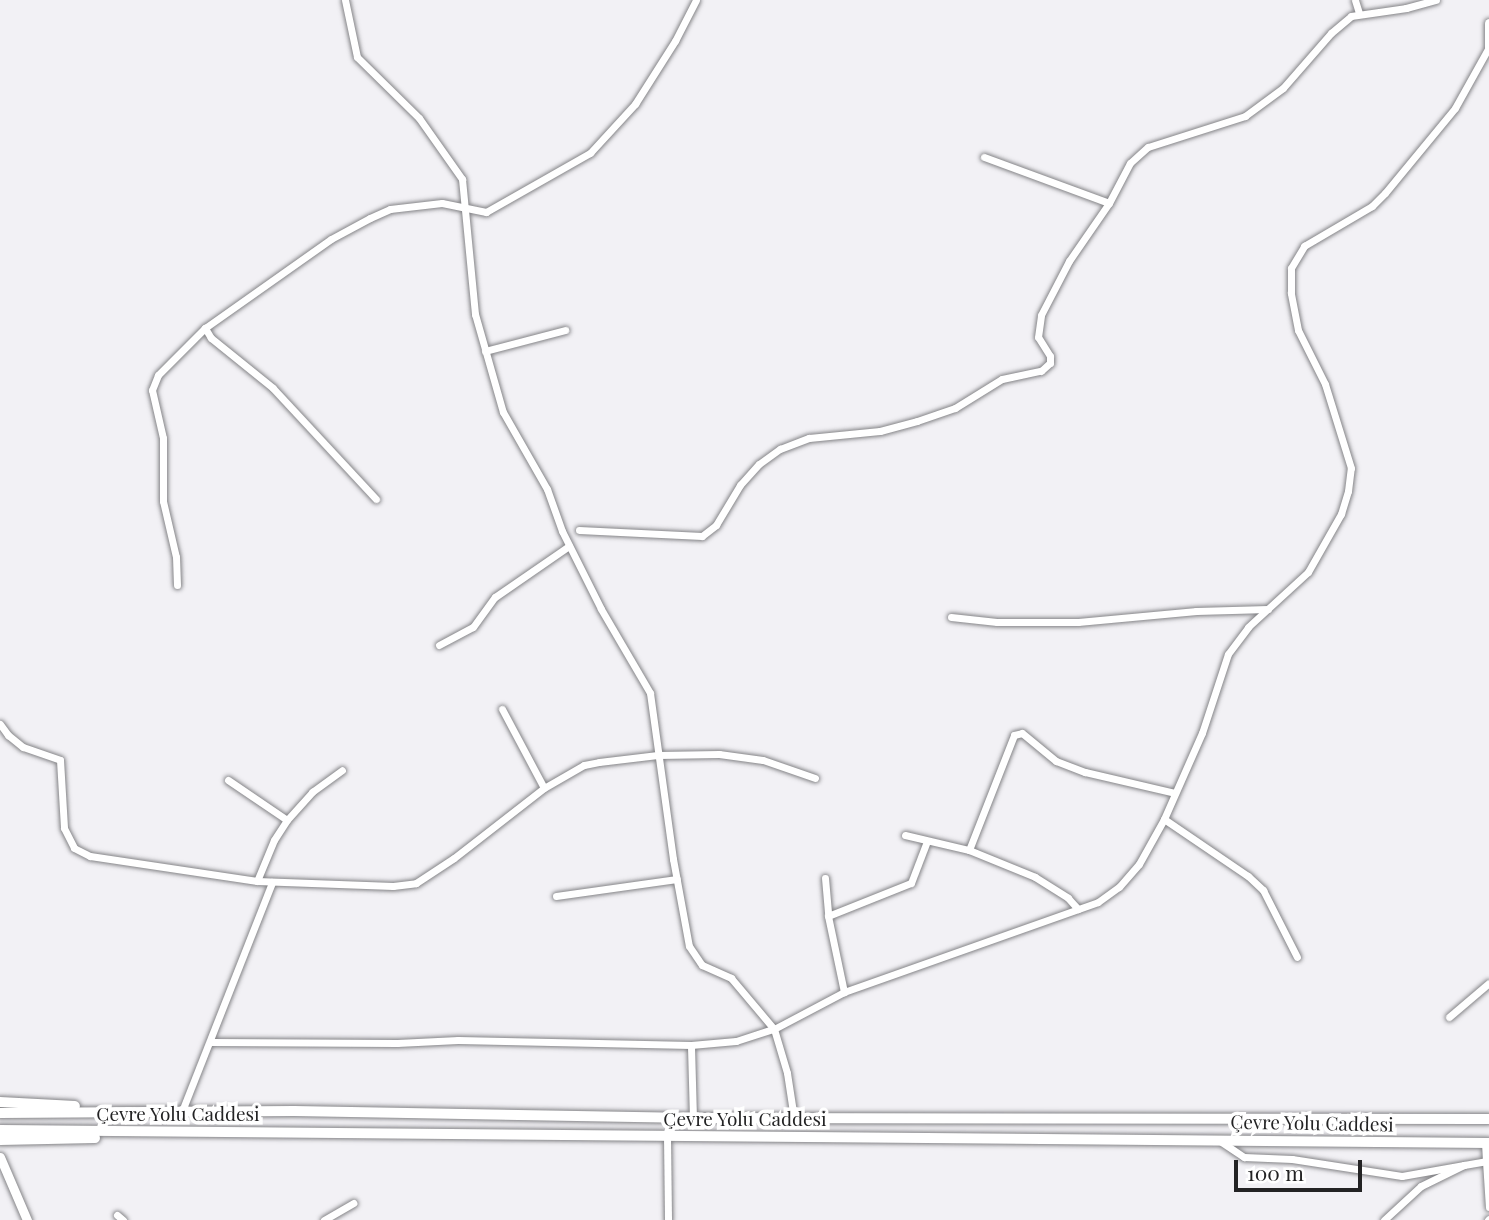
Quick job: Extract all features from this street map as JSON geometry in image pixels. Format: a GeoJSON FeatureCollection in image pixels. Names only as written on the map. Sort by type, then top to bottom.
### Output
{"type":"FeatureCollection","features":[{"type":"Feature","properties":{"kind":"highway"},"geometry":{"type":"LineString","coordinates":[[0,1102],[140,1112]]}},
{"type":"Feature","properties":{"kind":"highway","name":"Çevre Yolu Caddesi"},"geometry":{"type":"LineString","coordinates":[[0,1113],[182,1111],[692,1118],[1489,1119]]}},
{"type":"Feature","properties":{"kind":"highway","name":"Çevre Yolu Caddesi"},"geometry":{"type":"LineString","coordinates":[[0,1130],[1488,1143]]}},
{"type":"Feature","properties":{"kind":"highway"},"geometry":{"type":"LineString","coordinates":[[0,1140],[61,1141],[149,1133]]}},
{"type":"Feature","properties":{"kind":"street"},"geometry":{"type":"LineString","coordinates":[[345,0],[357,57],[426,128],[462,179],[475,314],[503,412],[547,489],[569,545],[650,693],[677,879],[693,955],[702,965],[731,978],[774,1029],[787,1073],[794,1118]]}},
{"type":"Feature","properties":{"kind":"street"},"geometry":{"type":"LineString","coordinates":[[177,584],[176,557],[163,501],[163,438],[152,390],[158,375],[205,328],[331,239],[370,218],[390,209],[442,203],[486,212],[590,153],[635,104],[676,41],[696,0]]}},
{"type":"Feature","properties":{"kind":"street"},"geometry":{"type":"LineString","coordinates":[[1355,0],[1359,13]]}},
{"type":"Feature","properties":{"kind":"street"},"geometry":{"type":"LineString","coordinates":[[579,530],[702,536],[716,525],[740,485],[759,464],[780,449],[809,438],[880,431],[917,421],[955,408],[1002,379],[1041,371],[1050,363],[1050,356],[1038,337],[1041,316],[1069,261],[1109,203],[1130,163],[1148,147],[1245,116],[1283,88],[1346,19],[1359,13],[1406,8],[1436,0]]}},
{"type":"Feature","properties":{"kind":"street"},"geometry":{"type":"LineString","coordinates":[[211,1042],[397,1043],[458,1040],[691,1045],[736,1041],[774,1029],[844,992],[1098,902],[1119,887],[1139,863],[1164,819],[1202,733],[1228,654],[1248,627],[1308,572],[1341,514],[1348,491],[1350,468],[1325,384],[1298,330],[1291,293],[1291,268],[1304,246],[1372,206],[1455,108],[1489,47],[1489,23]]}},
{"type":"Feature","properties":{"kind":"street"},"geometry":{"type":"LineString","coordinates":[[984,157],[1109,203]]}},
{"type":"Feature","properties":{"kind":"street"},"geometry":{"type":"LineString","coordinates":[[205,328],[211,338],[273,388],[376,499]]}},
{"type":"Feature","properties":{"kind":"street"},"geometry":{"type":"LineString","coordinates":[[485,351],[565,330]]}},
{"type":"Feature","properties":{"kind":"street"},"geometry":{"type":"LineString","coordinates":[[439,645],[473,627],[495,597],[569,545]]}},
{"type":"Feature","properties":{"kind":"street"},"geometry":{"type":"LineString","coordinates":[[951,617],[997,622],[1078,622],[1196,611],[1269,609]]}},
{"type":"Feature","properties":{"kind":"street"},"geometry":{"type":"LineString","coordinates":[[502,709],[544,788]]}},
{"type":"Feature","properties":{"kind":"street"},"geometry":{"type":"LineString","coordinates":[[0,723],[8,735],[23,747],[60,760],[64,828],[74,848],[90,856],[257,881],[393,886],[416,883],[454,858],[544,788],[584,765],[658,755],[719,754],[763,760],[815,778]]}},
{"type":"Feature","properties":{"kind":"street"},"geometry":{"type":"LineString","coordinates":[[969,850],[1014,735],[1022,733],[1056,761],[1085,772],[1175,793]]}},
{"type":"Feature","properties":{"kind":"street"},"geometry":{"type":"LineString","coordinates":[[257,881],[274,840],[287,820],[312,792],[342,770]]}},
{"type":"Feature","properties":{"kind":"street"},"geometry":{"type":"LineString","coordinates":[[228,780],[287,820]]}},
{"type":"Feature","properties":{"kind":"street"},"geometry":{"type":"LineString","coordinates":[[1164,819],[1248,876],[1263,890],[1297,957]]}},
{"type":"Feature","properties":{"kind":"street"},"geometry":{"type":"LineString","coordinates":[[905,835],[969,850],[1035,877],[1068,898],[1078,909]]}},
{"type":"Feature","properties":{"kind":"street"},"geometry":{"type":"LineString","coordinates":[[828,916],[911,883],[927,841]]}},
{"type":"Feature","properties":{"kind":"street"},"geometry":{"type":"LineString","coordinates":[[825,878],[828,916],[844,992]]}},
{"type":"Feature","properties":{"kind":"street"},"geometry":{"type":"LineString","coordinates":[[556,896],[677,879]]}},
{"type":"Feature","properties":{"kind":"street"},"geometry":{"type":"LineString","coordinates":[[182,1111],[272,881]]}},
{"type":"Feature","properties":{"kind":"street"},"geometry":{"type":"LineString","coordinates":[[1448,1017],[1489,982]]}},
{"type":"Feature","properties":{"kind":"street"},"geometry":{"type":"LineString","coordinates":[[691,1045],[692,1118]]}},
{"type":"Feature","properties":{"kind":"street"},"geometry":{"type":"LineString","coordinates":[[667,1136],[668,1220]]}},
{"type":"Feature","properties":{"kind":"street"},"geometry":{"type":"LineString","coordinates":[[1215,1139],[1244,1157],[1292,1159],[1402,1176],[1486,1161]]}},
{"type":"Feature","properties":{"kind":"street"},"geometry":{"type":"LineString","coordinates":[[1488,1143],[1486,1161],[1489,1207]]}},
{"type":"Feature","properties":{"kind":"street"},"geometry":{"type":"LineString","coordinates":[[0,1157],[26,1220]]}},
{"type":"Feature","properties":{"kind":"street"},"geometry":{"type":"LineString","coordinates":[[1384,1220],[1421,1186],[1464,1165]]}},
{"type":"Feature","properties":{"kind":"street"},"geometry":{"type":"LineString","coordinates":[[324,1220],[354,1203]]}}]}
